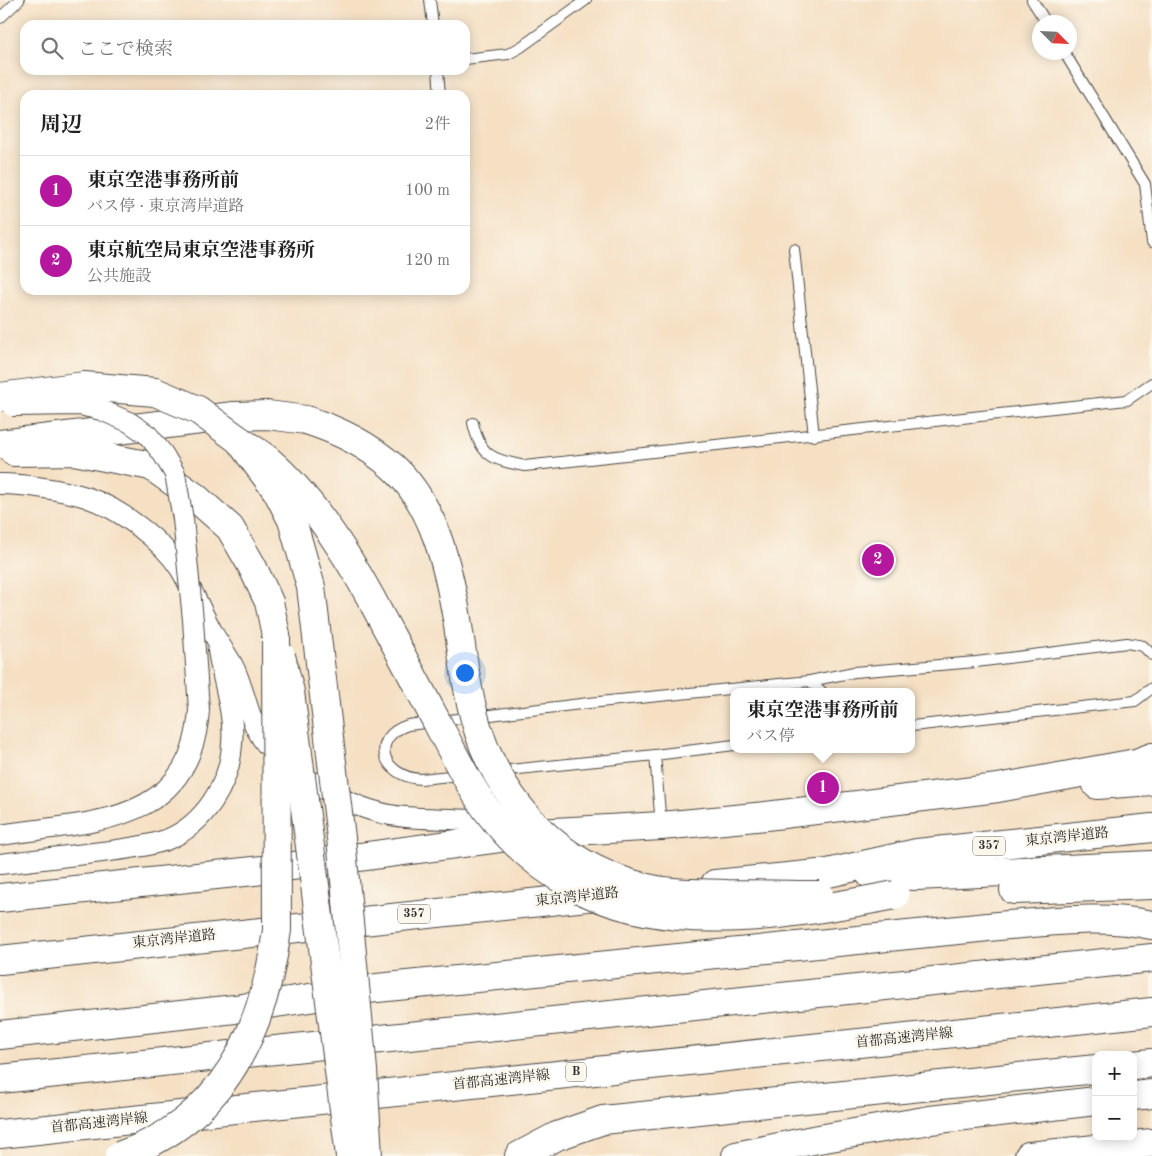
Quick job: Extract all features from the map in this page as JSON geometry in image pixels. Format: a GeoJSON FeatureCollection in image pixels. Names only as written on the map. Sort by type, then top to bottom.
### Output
{"type":"FeatureCollection","features":[{"type":"Feature","properties":{"kind":"main road"},"geometry":{"type":"LineString","coordinates":[[0,397],[84,386],[155,392],[198,410],[268,460],[307,502],[367,590],[463,771],[485,807],[511,839],[550,872],[574,887],[615,905],[674,917],[750,916],[813,911],[895,896]]}},
{"type":"Feature","properties":{"kind":"main road"},"geometry":{"type":"LineString","coordinates":[[0,444],[234,416],[268,416],[306,420],[334,429],[367,447],[394,468],[417,497],[448,569],[472,702],[489,758],[526,818],[546,838],[585,864],[644,887],[695,893],[895,896],[1152,885]]}},
{"type":"Feature","properties":{"kind":"main road"},"geometry":{"type":"LineString","coordinates":[[239,440],[277,491],[292,520],[311,587],[341,838],[363,1070],[368,1156]]}},
{"type":"Feature","properties":{"kind":"main road"},"geometry":{"type":"LineString","coordinates":[[0,452],[74,452],[151,466],[195,497],[230,528],[252,566],[269,602],[290,692],[350,1156]]}},
{"type":"Feature","properties":{"kind":"main road"},"geometry":{"type":"LineString","coordinates":[[119,1156],[154,1141],[183,1122],[208,1100],[230,1074],[248,1040],[262,1006],[272,968],[277,930],[276,635]]}},
{"type":"Feature","properties":{"kind":"main road"},"geometry":{"type":"LineString","coordinates":[[0,898],[263,870],[537,833],[661,826],[766,816],[998,788],[1136,763],[1152,757]]}},
{"type":"Feature","properties":{"kind":"main road"},"geometry":{"type":"LineString","coordinates":[[998,788],[1126,784],[1152,781]]}},
{"type":"Feature","properties":{"kind":"main road","name":"東京湾岸道路"},"geometry":{"type":"LineString","coordinates":[[0,960],[520,903],[828,873],[917,853],[1152,828]]}},
{"type":"Feature","properties":{"kind":"main road"},"geometry":{"type":"LineString","coordinates":[[828,873],[916,876],[1152,865]]}},
{"type":"Feature","properties":{"kind":"main road"},"geometry":{"type":"LineString","coordinates":[[0,1035],[234,1009],[377,988],[1064,920],[1108,920],[1152,926]]}},
{"type":"Feature","properties":{"kind":"main road"},"geometry":{"type":"LineString","coordinates":[[0,1079],[1152,958]]}},
{"type":"Feature","properties":{"kind":"main road","name":"首都高速湾岸線"},"geometry":{"type":"LineString","coordinates":[[0,1134],[1152,1012]]}},
{"type":"Feature","properties":{"kind":"main road"},"geometry":{"type":"LineString","coordinates":[[1137,1065],[1152,1063]]}},
{"type":"Feature","properties":{"kind":"main road"},"geometry":{"type":"LineString","coordinates":[[519,1156],[556,1136],[604,1120],[1092,1069]]}},
{"type":"Feature","properties":{"kind":"main road"},"geometry":{"type":"LineString","coordinates":[[1137,1096],[1152,1094]]}},
{"type":"Feature","properties":{"kind":"main road"},"geometry":{"type":"LineString","coordinates":[[736,1156],[813,1140],[930,1120],[1092,1101]]}},
{"type":"Feature","properties":{"kind":"main road"},"geometry":{"type":"LineString","coordinates":[[1029,1156],[1152,1142]]}},
{"type":"Feature","properties":{"kind":"street"},"geometry":{"type":"LineString","coordinates":[[0,405],[80,405],[101,410],[129,422],[148,435],[163,454],[175,474],[183,519],[193,620],[199,710],[197,733],[181,774],[165,791],[148,804],[129,812],[103,819],[0,835]]}},
{"type":"Feature","properties":{"kind":"street"},"geometry":{"type":"LineString","coordinates":[[0,484],[16,484],[86,497],[124,516],[154,539],[180,569],[235,670],[247,709],[258,733],[279,758],[311,782],[362,806],[404,817],[486,820],[537,833]]}},
{"type":"Feature","properties":{"kind":"street"},"geometry":{"type":"LineString","coordinates":[[0,864],[143,846],[174,835],[188,827],[205,812],[220,788],[226,774],[233,743],[217,640]]}},
{"type":"Feature","properties":{"kind":"lane"},"geometry":{"type":"LineString","coordinates":[[0,18],[19,0]]}},
{"type":"Feature","properties":{"kind":"lane"},"geometry":{"type":"LineString","coordinates":[[430,0],[432,20]]}},
{"type":"Feature","properties":{"kind":"lane"},"geometry":{"type":"LineString","coordinates":[[470,58],[508,54],[521,47],[586,0]]}},
{"type":"Feature","properties":{"kind":"lane"},"geometry":{"type":"LineString","coordinates":[[1032,0],[1042,15]]}},
{"type":"Feature","properties":{"kind":"lane"},"geometry":{"type":"LineString","coordinates":[[1069,60],[1145,184],[1152,242]]}},
{"type":"Feature","properties":{"kind":"lane"},"geometry":{"type":"LineString","coordinates":[[438,75],[440,90]]}},
{"type":"Feature","properties":{"kind":"lane"},"geometry":{"type":"LineString","coordinates":[[794,249],[814,436]]}},
{"type":"Feature","properties":{"kind":"lane"},"geometry":{"type":"LineString","coordinates":[[473,423],[477,440],[483,451],[501,460],[525,466],[814,436],[1127,400],[1152,383]]}},
{"type":"Feature","properties":{"kind":"lane"},"geometry":{"type":"LineString","coordinates":[[740,688],[810,681],[854,672],[976,662],[1127,643],[1143,646],[1152,655]]}},
{"type":"Feature","properties":{"kind":"lane"},"geometry":{"type":"LineString","coordinates":[[810,681],[818,688]]}},
{"type":"Feature","properties":{"kind":"lane"},"geometry":{"type":"LineString","coordinates":[[915,726],[1135,700],[1152,688]]}},
{"type":"Feature","properties":{"kind":"lane"},"geometry":{"type":"LineString","coordinates":[[730,689],[599,702],[408,725],[397,728],[390,734],[384,746],[389,766],[398,774],[409,778],[421,779],[730,746]]}},
{"type":"Feature","properties":{"kind":"lane"},"geometry":{"type":"LineString","coordinates":[[655,755],[661,826]]}},
{"type":"Feature","properties":{"kind":"place","name":"東京航空局東京空港事務所"},"geometry":{"type":"Point","coordinates":[878,560]}},
{"type":"Feature","properties":{"kind":"place","name":"東京空港事務所前"},"geometry":{"type":"Point","coordinates":[823,788]}}]}
